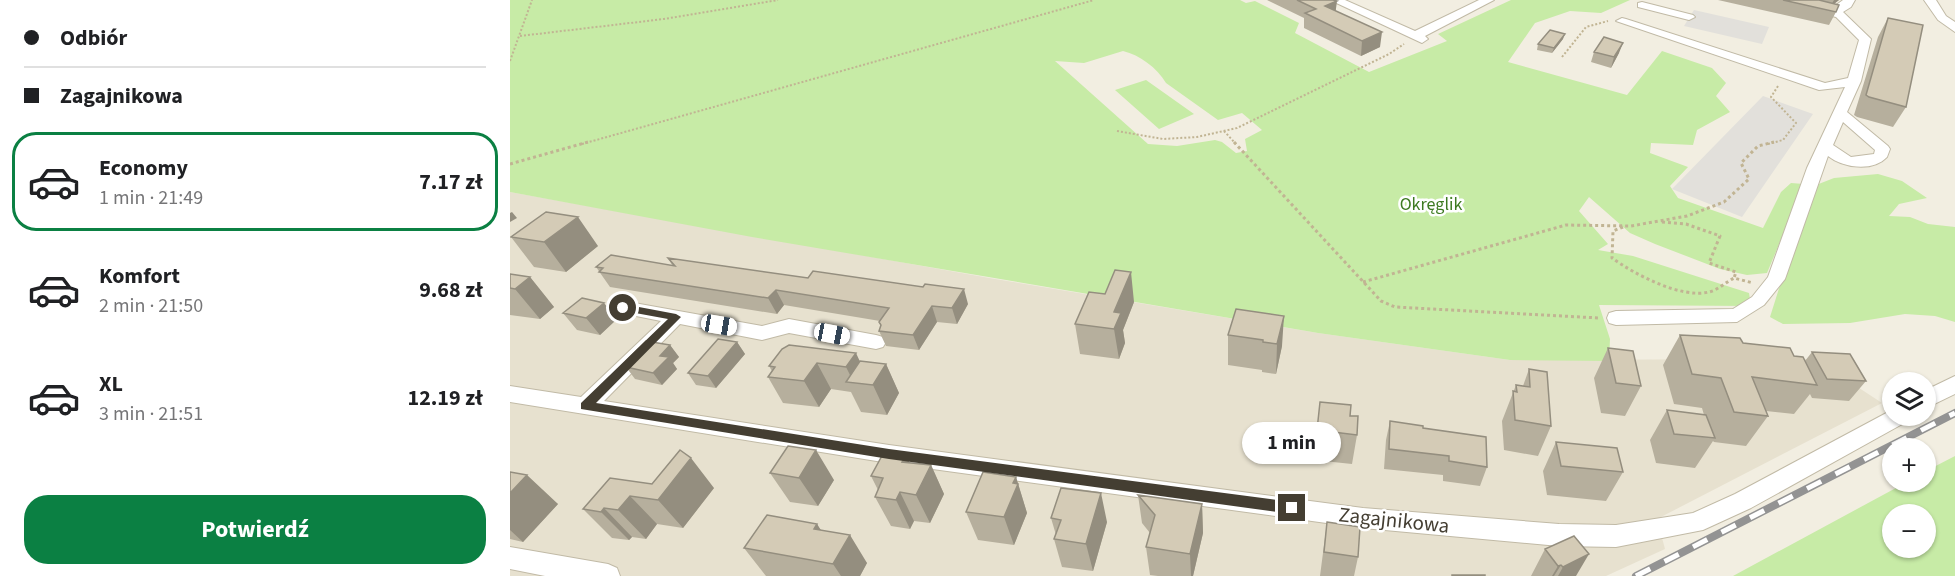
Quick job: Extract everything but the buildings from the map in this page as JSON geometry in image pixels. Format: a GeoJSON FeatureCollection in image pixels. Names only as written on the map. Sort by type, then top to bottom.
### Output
{"type":"FeatureCollection","features":[{"type":"Feature","properties":{"kind":"street"},"geometry":{"type":"LineString","coordinates":[[1336,0],[1418,38],[1488,0]]}},
{"type":"Feature","properties":{"kind":"street"},"geometry":{"type":"LineString","coordinates":[[1616,318],[1737,315],[1758,301],[1776,279],[1825,146],[1854,81],[1865,39],[1840,15],[1780,0]]}},
{"type":"Feature","properties":{"kind":"street"},"geometry":{"type":"LineString","coordinates":[[1930,0],[1952,23]]}},
{"type":"Feature","properties":{"kind":"street"},"geometry":{"type":"LineString","coordinates":[[1833,13],[1847,5],[1844,1]]}},
{"type":"Feature","properties":{"kind":"street"},"geometry":{"type":"LineString","coordinates":[[1622,21],[1646,3],[1689,17]]}},
{"type":"Feature","properties":{"kind":"street"},"geometry":{"type":"LineString","coordinates":[[1622,21],[1824,87],[1854,81]]}},
{"type":"Feature","properties":{"kind":"street"},"geometry":{"type":"LineString","coordinates":[[1825,146],[1836,157],[1847,161],[1868,162],[1880,157],[1883,148],[1840,113]]}},
{"type":"Feature","properties":{"kind":"street"},"geometry":{"type":"LineString","coordinates":[[623,308],[762,333],[789,326],[876,342]]}},
{"type":"Feature","properties":{"kind":"street"},"geometry":{"type":"LineString","coordinates":[[585,406],[676,317]]}},
{"type":"Feature","properties":{"kind":"street"},"geometry":{"type":"LineString","coordinates":[[1936,394],[1955,384]]}},
{"type":"Feature","properties":{"kind":"street","name":"Zagajnikowa"},"geometry":{"type":"LineString","coordinates":[[510,394],[889,454],[1363,518],[1559,535],[1616,536],[1677,527],[1720,513],[1882,425]]}},
{"type":"Feature","properties":{"kind":"street"},"geometry":{"type":"LineString","coordinates":[[510,558],[608,576]]}},
{"type":"Feature","properties":{"kind":"path"},"geometry":{"type":"LineString","coordinates":[[510,61],[532,0]]}},
{"type":"Feature","properties":{"kind":"path"},"geometry":{"type":"LineString","coordinates":[[520,36],[664,19],[778,0]]}},
{"type":"Feature","properties":{"kind":"path"},"geometry":{"type":"LineString","coordinates":[[510,164],[1094,0]]}},
{"type":"Feature","properties":{"kind":"path"},"geometry":{"type":"LineString","coordinates":[[1562,57],[1583,27],[1602,21],[1622,21]]}},
{"type":"Feature","properties":{"kind":"path"},"geometry":{"type":"LineString","coordinates":[[1117,131],[1163,139],[1197,137],[1237,128],[1418,38]]}},
{"type":"Feature","properties":{"kind":"path"},"geometry":{"type":"LineString","coordinates":[[1363,282],[1566,225],[1631,226],[1687,216],[1724,202],[1749,179],[1741,163],[1758,146],[1783,140],[1796,123],[1771,97],[1786,75]]}},
{"type":"Feature","properties":{"kind":"path"},"geometry":{"type":"LineString","coordinates":[[1224,131],[1381,301],[1395,307],[1616,318]]}},
{"type":"Feature","properties":{"kind":"path"},"geometry":{"type":"LineString","coordinates":[[1658,221],[1686,224],[1720,236],[1709,263],[1736,272],[1734,278],[1708,292],[1685,291],[1625,269],[1612,258],[1613,231],[1632,224],[1658,221]]}},
{"type":"Feature","properties":{"kind":"path"},"geometry":{"type":"LineString","coordinates":[[1734,278],[1769,288]]}},
{"type":"Feature","properties":{"kind":"shaded area"},"geometry":{"type":"Polygon","coordinates":[[[1694,10],[1769,27],[1762,44],[1684,26],[1694,10]]]}},
{"type":"Feature","properties":{"kind":"shaded area"},"geometry":{"type":"Polygon","coordinates":[[[1763,96],[1813,114],[1742,217],[1672,189],[1763,96]]]}},
{"type":"Feature","properties":{"kind":"shaded area"},"geometry":{"type":"Polygon","coordinates":[[[510,192],[995,279],[1318,333],[1510,360],[1815,359],[1882,403],[1657,519],[1665,549],[1606,576],[510,576],[510,192]]]}},
{"type":"Feature","properties":{"kind":"green space","name":"Okręglik"},"geometry":{"type":"Polygon","coordinates":[[[510,0],[1240,0],[1246,3],[1255,1],[1299,23],[1295,33],[1369,72],[1447,41],[1438,34],[1511,0],[1630,0],[1601,13],[1570,11],[1535,23],[1508,62],[1627,95],[1662,51],[1712,68],[1726,83],[1716,96],[1730,112],[1697,130],[1693,145],[1651,143],[1650,153],[1688,167],[1670,186],[1678,198],[1763,228],[1781,192],[1791,183],[1804,184],[1767,273],[1747,275],[1720,269],[1630,233],[1589,197],[1579,211],[1608,244],[1598,250],[1633,256],[1749,293],[1751,306],[1599,305],[1610,339],[1609,361],[1510,360],[1318,333],[752,237],[510,192],[510,0]],[[1123,51],[1084,63],[1055,61],[1148,144],[1177,146],[1215,140],[1222,142],[1236,153],[1247,151],[1245,139],[1262,130],[1242,113],[1218,120],[1166,83],[1148,63],[1123,51]]]}},
{"type":"Feature","properties":{"kind":"green space"},"geometry":{"type":"Polygon","coordinates":[[[1146,80],[1194,114],[1159,129],[1115,90],[1146,80]]]}},
{"type":"Feature","properties":{"kind":"green space"},"geometry":{"type":"Polygon","coordinates":[[[1878,174],[1902,181],[1927,198],[1899,204],[1889,216],[1910,217],[1928,224],[1955,227],[1955,322],[1935,316],[1905,314],[1850,323],[1783,324],[1770,317],[1811,187],[1834,178],[1878,174]]]}},
{"type":"Feature","properties":{"kind":"green space"},"geometry":{"type":"Polygon","coordinates":[[[1955,456],[1955,576],[1733,576],[1888,492],[1936,492],[1936,466],[1955,456]]]}},
{"type":"Feature","properties":{"kind":"railway"},"geometry":{"type":"LineString","coordinates":[[1636,576],[1955,413]]}},
{"type":"Feature","properties":{"kind":"route"},"geometry":{"type":"LineString","coordinates":[[623,308],[676,317],[585,406],[889,454],[1292,508]]}}]}
